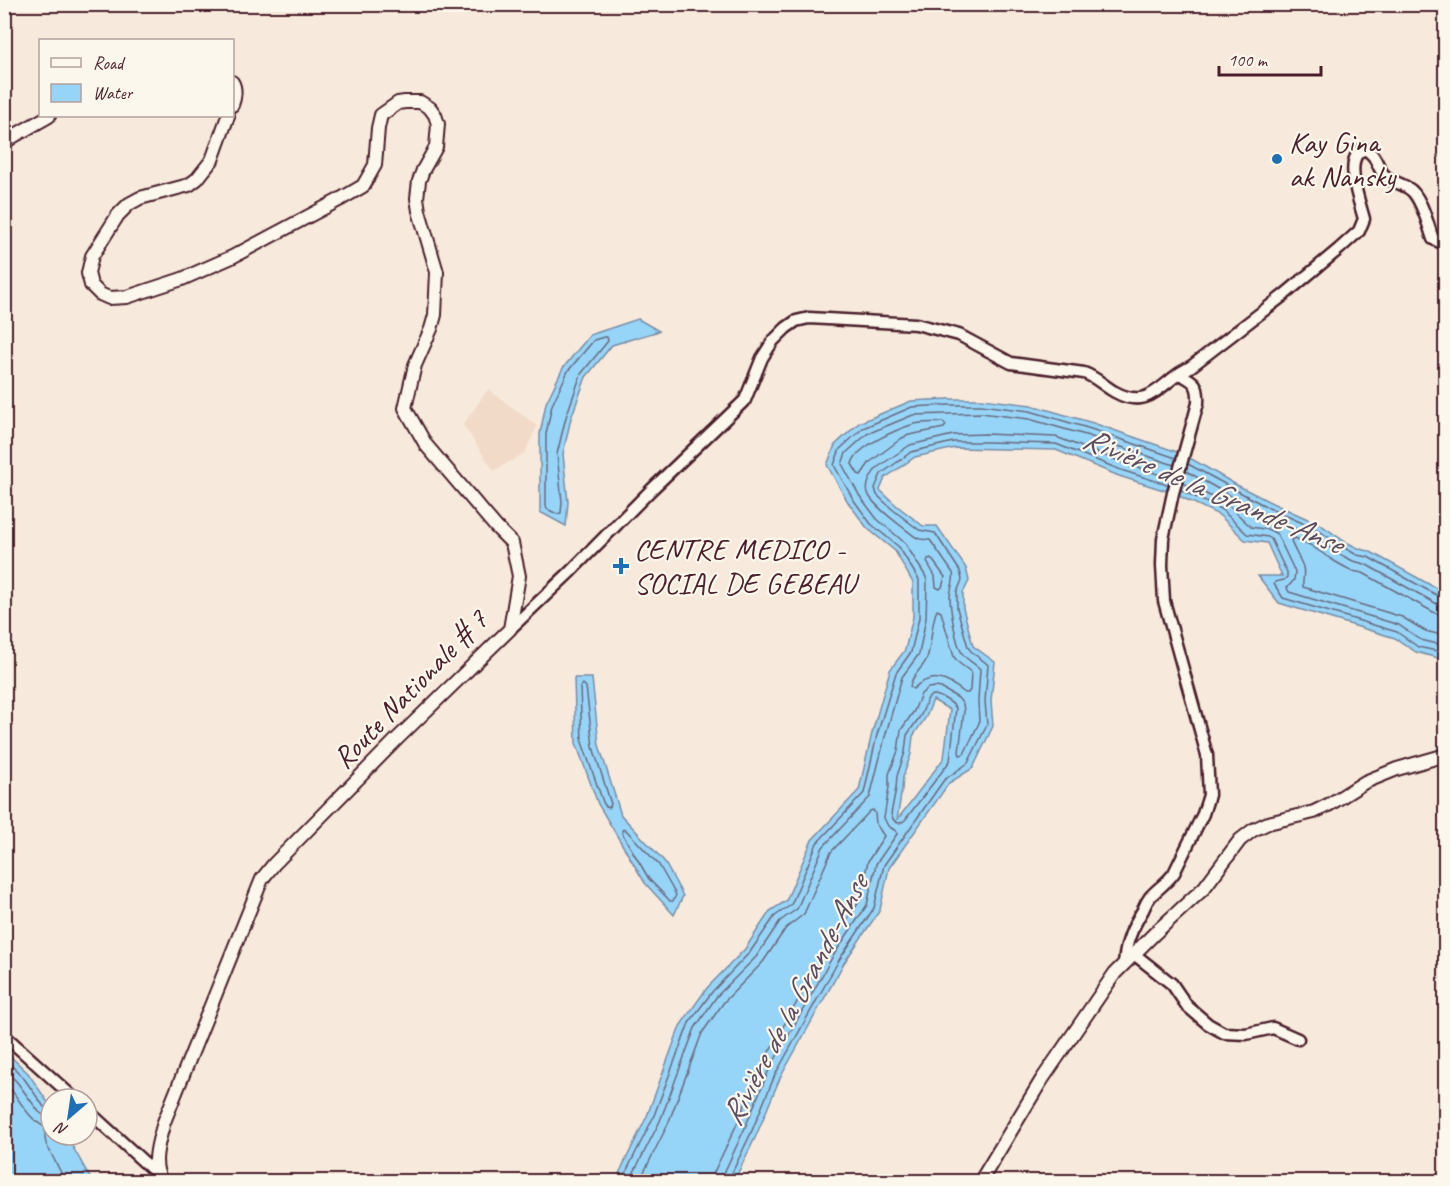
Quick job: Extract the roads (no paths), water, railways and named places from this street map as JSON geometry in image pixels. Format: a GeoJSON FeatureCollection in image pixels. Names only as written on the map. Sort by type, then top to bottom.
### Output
{"type":"FeatureCollection","features":[{"type":"Feature","properties":{"kind":"main road","name":"Route Nationale # 7"},"geometry":{"type":"LineString","coordinates":[[160,1178],[156,1154],[164,1122],[262,879],[397,739],[510,629],[519,576],[512,543],[426,445],[405,408],[415,365],[435,315],[437,272],[417,198],[423,170],[436,147],[438,124],[430,108],[420,102],[398,103],[381,115],[375,165],[363,186],[232,257],[182,279],[127,297],[109,298],[100,294],[92,285],[88,273],[92,256],[118,215],[129,204],[140,198],[189,185],[197,179],[212,160],[228,117]]}},
{"type":"Feature","properties":{"kind":"main road"},"geometry":{"type":"LineString","coordinates":[[4,143],[47,117]]}},
{"type":"Feature","properties":{"kind":"main road"},"geometry":{"type":"LineString","coordinates":[[980,1182],[1041,1082],[1115,974],[1204,888],[1240,840],[1253,830],[1268,823],[1314,812],[1365,782],[1397,769],[1446,754]]}},
{"type":"Feature","properties":{"kind":"street"},"geometry":{"type":"LineString","coordinates":[[510,629],[745,400],[766,350],[779,334],[796,321],[809,318],[916,324],[959,335],[1011,363],[1087,374],[1125,397],[1135,398],[1152,395],[1193,366],[1284,295],[1359,231],[1364,219],[1353,168],[1356,155],[1363,149],[1372,154],[1382,173],[1388,179],[1410,188],[1416,194],[1433,239],[1446,245]]}},
{"type":"Feature","properties":{"kind":"street"},"geometry":{"type":"LineString","coordinates":[[1124,963],[1128,938],[1138,918],[1150,898],[1168,882],[1174,873],[1203,814],[1209,795],[1207,755],[1164,601],[1163,539],[1199,393],[1197,386],[1190,378],[1179,374]]}},
{"type":"Feature","properties":{"kind":"street"},"geometry":{"type":"LineString","coordinates":[[1134,954],[1172,984],[1187,1006],[1224,1034],[1246,1034],[1273,1028],[1298,1039]]}},
{"type":"Feature","properties":{"kind":"street"},"geometry":{"type":"LineString","coordinates":[[4,1035],[62,1087]]}},
{"type":"Feature","properties":{"kind":"street"},"geometry":{"type":"LineString","coordinates":[[99,1121],[160,1178]]}},
{"type":"Feature","properties":{"kind":"water"},"geometry":{"type":"Polygon","coordinates":[[[638,319],[659,331],[612,345],[586,377],[571,418],[563,454],[568,502],[566,526],[540,512],[540,434],[546,403],[563,368],[590,335],[638,319]]]}},
{"type":"Feature","properties":{"kind":"water","name":"Rivière de la Grande-Anse"},"geometry":{"type":"Polygon","coordinates":[[[982,399],[1031,405],[1093,423],[1183,454],[1233,483],[1321,525],[1344,541],[1369,551],[1445,593],[1445,660],[1416,652],[1395,638],[1279,603],[1258,576],[1282,576],[1267,543],[1245,540],[1219,515],[1173,493],[1119,476],[1056,450],[955,448],[915,457],[885,478],[880,490],[923,526],[937,526],[966,568],[969,581],[963,593],[963,608],[973,646],[995,662],[991,701],[993,726],[973,768],[949,783],[889,868],[880,910],[844,963],[780,1078],[734,1181],[615,1182],[647,1116],[680,1026],[707,988],[745,949],[770,911],[786,901],[812,840],[859,790],[890,670],[905,650],[913,617],[913,583],[895,551],[867,528],[848,502],[827,465],[835,445],[859,423],[911,401],[982,399]],[[933,700],[926,717],[913,736],[911,754],[903,777],[897,820],[944,758],[950,710],[933,700]]]}},
{"type":"Feature","properties":{"kind":"water"},"geometry":{"type":"Polygon","coordinates":[[[574,678],[592,678],[599,745],[621,815],[664,861],[683,896],[674,915],[645,883],[598,804],[576,743],[574,678]]]}},
{"type":"Feature","properties":{"kind":"water"},"geometry":{"type":"Polygon","coordinates":[[[4,1050],[28,1073],[39,1089],[39,1147],[73,1147],[92,1181],[5,1181],[4,1050]]]}},
{"type":"Feature","properties":{"kind":"place","name":"Kay Gina ak Nansky"},"geometry":{"type":"Point","coordinates":[1277,159]}},
{"type":"Feature","properties":{"kind":"place","name":"CENTRE MEDICO - SOCIAL DE GEBEAU"},"geometry":{"type":"Point","coordinates":[621,566]}}]}
